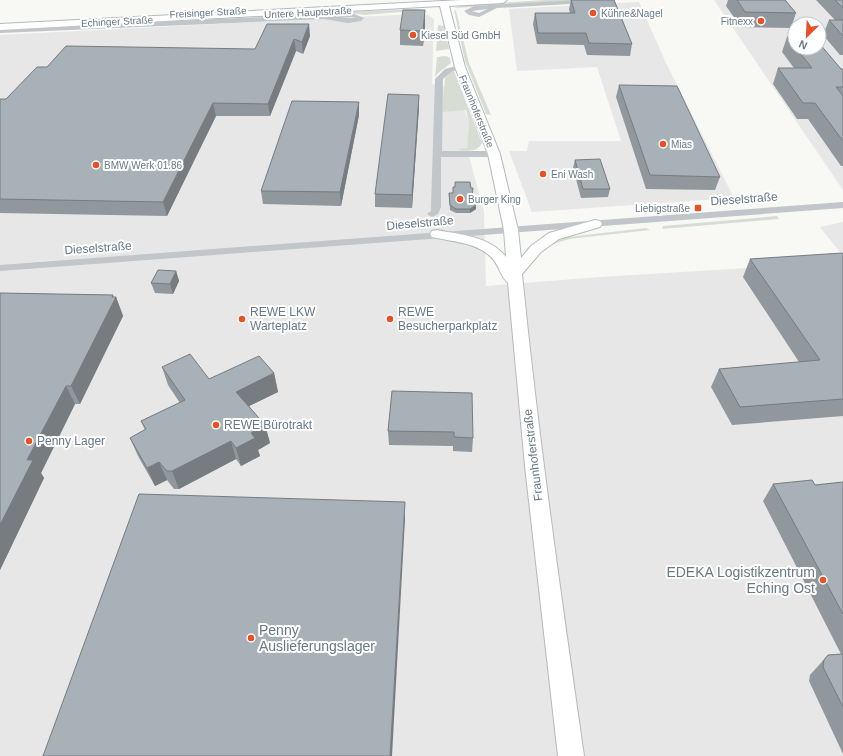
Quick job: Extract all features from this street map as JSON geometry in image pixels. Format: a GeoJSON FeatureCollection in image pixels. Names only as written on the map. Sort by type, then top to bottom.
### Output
{"type":"FeatureCollection","features":[{"type":"Feature","properties":{"kind":"main road","name":"Untere Hauptstraße"},"geometry":{"type":"LineString","coordinates":[[234,16],[444,4],[500,3]]}},
{"type":"Feature","properties":{"kind":"main road","name":"Fraunhoferstraße"},"geometry":{"type":"LineString","coordinates":[[444,4],[460,67],[494,154],[511,230],[533,458],[571,756]]}},
{"type":"Feature","properties":{"kind":"main road"},"geometry":{"type":"LineString","coordinates":[[402,7],[437,12],[447,19]]}},
{"type":"Feature","properties":{"kind":"main road","name":"Echinger Straße"},"geometry":{"type":"LineString","coordinates":[[0,26],[234,16]]}},
{"type":"Feature","properties":{"kind":"main road"},"geometry":{"type":"LineString","coordinates":[[437,234],[488,246],[497,253],[516,280],[536,249],[554,236],[595,224]]}},
{"type":"Feature","properties":{"kind":"street"},"geometry":{"type":"LineString","coordinates":[[500,3],[605,0]]}},
{"type":"Feature","properties":{"kind":"street","name":"Freisinger Straße"},"geometry":{"type":"LineString","coordinates":[[0,31],[321,16],[352,15],[361,18],[359,20],[348,22],[321,16]]}},
{"type":"Feature","properties":{"kind":"street","name":"Fraunhoferstraße"},"geometry":{"type":"LineString","coordinates":[[432,214],[435,212],[436,207],[439,79],[446,71],[454,67],[460,67]]}},
{"type":"Feature","properties":{"kind":"street","name":"Fraunhoferstraße"},"geometry":{"type":"LineString","coordinates":[[438,154],[494,154]]}},
{"type":"Feature","properties":{"kind":"street","name":"Dieselstraße"},"geometry":{"type":"LineString","coordinates":[[0,268],[347,243],[437,234],[595,224],[843,204]]}},
{"type":"Feature","properties":{"kind":"shaded area"},"geometry":{"type":"Polygon","coordinates":[[[545,0],[581,0],[454,8],[465,5],[545,0]]]}},
{"type":"Feature","properties":{"kind":"shaded area"},"geometry":{"type":"Polygon","coordinates":[[[714,0],[843,0],[843,190],[714,0]]]}},
{"type":"Feature","properties":{"kind":"shaded area"},"geometry":{"type":"Polygon","coordinates":[[[639,2],[666,63],[734,198],[532,212],[509,151],[527,151],[529,141],[621,141],[597,67],[517,71],[509,9],[639,2]]]}},
{"type":"Feature","properties":{"kind":"shaded area"},"geometry":{"type":"Polygon","coordinates":[[[414,9],[425,10],[365,15],[350,13],[0,28],[414,9]]]}},
{"type":"Feature","properties":{"kind":"shaded area"},"geometry":{"type":"Polygon","coordinates":[[[454,10],[456,11],[469,63],[491,115],[486,114],[465,61],[454,10]]]}},
{"type":"Feature","properties":{"kind":"shaded area"},"geometry":{"type":"Polygon","coordinates":[[[415,14],[428,15],[434,19],[432,84],[457,90],[469,123],[467,149],[484,212],[486,286],[600,277],[843,262],[843,756],[0,756],[0,35],[415,14]]]}},
{"type":"Feature","properties":{"kind":"shaded area"},"geometry":{"type":"Polygon","coordinates":[[[438,25],[444,26],[449,49],[436,51],[438,25]]]}},
{"type":"Feature","properties":{"kind":"shaded area"},"geometry":{"type":"Polygon","coordinates":[[[446,56],[450,58],[451,63],[435,77],[437,57],[446,56]]]}},
{"type":"Feature","properties":{"kind":"shaded area"},"geometry":{"type":"Polygon","coordinates":[[[454,71],[482,143],[478,148],[472,150],[459,150],[467,148],[469,123],[466,110],[442,112],[445,78],[450,72],[454,71]]]}},
{"type":"Feature","properties":{"kind":"shaded area"},"geometry":{"type":"Polygon","coordinates":[[[777,216],[779,219],[662,229],[663,226],[777,216]]]}},
{"type":"Feature","properties":{"kind":"shaded area"},"geometry":{"type":"Polygon","coordinates":[[[843,222],[843,256],[820,227],[843,222]]]}},
{"type":"Feature","properties":{"kind":"shaded area"},"geometry":{"type":"Polygon","coordinates":[[[646,228],[650,230],[569,239],[554,244],[551,243],[568,237],[646,228]]]}},
{"type":"Feature","properties":{"kind":"building"},"geometry":{"type":"Polygon","coordinates":[[[571,0],[614,0],[632,44],[589,43],[586,33],[538,33],[535,13],[575,13],[571,0]]]}},
{"type":"Feature","properties":{"kind":"building"},"geometry":{"type":"Polygon","coordinates":[[[737,0],[785,0],[796,13],[745,12],[737,0]]]}},
{"type":"Feature","properties":{"kind":"building"},"geometry":{"type":"Polygon","coordinates":[[[835,0],[843,0],[843,8],[835,0]]]}},
{"type":"Feature","properties":{"kind":"building"},"geometry":{"type":"Polygon","coordinates":[[[403,10],[425,10],[423,31],[400,30],[403,10]]]}},
{"type":"Feature","properties":{"kind":"building"},"geometry":{"type":"Polygon","coordinates":[[[829,20],[843,20],[843,36],[829,20]]]}},
{"type":"Feature","properties":{"kind":"building","name":"BMW Werk 01.86"},"geometry":{"type":"Polygon","coordinates":[[[267,24],[309,24],[302,42],[294,39],[268,104],[213,103],[163,202],[0,199],[0,99],[6,99],[37,67],[47,67],[66,46],[255,49],[267,24]]]}},
{"type":"Feature","properties":{"kind":"building"},"geometry":{"type":"Polygon","coordinates":[[[827,52],[841,69],[843,69],[843,87],[836,87],[843,96],[843,141],[815,103],[803,103],[778,68],[812,68],[802,56],[827,56],[827,52]]]}},
{"type":"Feature","properties":{"kind":"building","name":"Mias"},"geometry":{"type":"Polygon","coordinates":[[[619,85],[677,86],[720,177],[650,175],[619,85]]]}},
{"type":"Feature","properties":{"kind":"building"},"geometry":{"type":"Polygon","coordinates":[[[388,94],[419,95],[412,195],[375,194],[388,94]]]}},
{"type":"Feature","properties":{"kind":"building"},"geometry":{"type":"Polygon","coordinates":[[[292,101],[359,102],[340,192],[261,191],[292,101]]]}},
{"type":"Feature","properties":{"kind":"building"},"geometry":{"type":"Polygon","coordinates":[[[600,159],[610,189],[583,189],[575,160],[600,159]]]}},
{"type":"Feature","properties":{"kind":"building","name":"Burger King"},"geometry":{"type":"Polygon","coordinates":[[[455,182],[470,182],[471,188],[473,188],[472,197],[476,205],[470,209],[456,209],[450,205],[449,193],[453,193],[455,182]]]}},
{"type":"Feature","properties":{"kind":"building"},"geometry":{"type":"Polygon","coordinates":[[[842,253],[843,399],[740,407],[719,369],[820,360],[750,259],[842,253]]]}},
{"type":"Feature","properties":{"kind":"building"},"geometry":{"type":"Polygon","coordinates":[[[158,270],[176,271],[170,284],[151,283],[158,270]]]}},
{"type":"Feature","properties":{"kind":"building","name":"Penny Lager"},"geometry":{"type":"Polygon","coordinates":[[[0,293],[113,295],[112,297],[116,297],[71,386],[66,386],[27,460],[33,460],[0,525],[0,293]]]}},
{"type":"Feature","properties":{"kind":"building","name":"REWE Bürotrakt"},"geometry":{"type":"Polygon","coordinates":[[[190,354],[209,379],[259,356],[274,373],[236,392],[265,425],[251,433],[255,438],[236,448],[231,441],[172,471],[167,471],[159,462],[147,468],[130,438],[146,429],[141,421],[185,400],[162,367],[190,354]]]}},
{"type":"Feature","properties":{"kind":"building"},"geometry":{"type":"Polygon","coordinates":[[[392,391],[472,393],[473,438],[454,437],[454,432],[388,431],[392,391]]]}},
{"type":"Feature","properties":{"kind":"building"},"geometry":{"type":"Polygon","coordinates":[[[812,480],[815,485],[843,482],[843,614],[773,484],[812,480]]]}},
{"type":"Feature","properties":{"kind":"building","name":"Penny Auslieferungslager"},"geometry":{"type":"Polygon","coordinates":[[[139,494],[405,502],[390,756],[43,756],[139,494]]]}},
{"type":"Feature","properties":{"kind":"building"},"geometry":{"type":"Polygon","coordinates":[[[843,654],[843,707],[823,667],[824,660],[828,655],[843,654]]]}},
{"type":"Feature","properties":{"kind":"place","name":"Kühne&Nagel"},"geometry":{"type":"Point","coordinates":[593,13]}},
{"type":"Feature","properties":{"kind":"place","name":"Fitnexx"},"geometry":{"type":"Point","coordinates":[761,21]}},
{"type":"Feature","properties":{"kind":"place","name":"Kiesel Süd GmbH"},"geometry":{"type":"Point","coordinates":[413,35]}},
{"type":"Feature","properties":{"kind":"place","name":"Mias"},"geometry":{"type":"Point","coordinates":[663,144]}},
{"type":"Feature","properties":{"kind":"place","name":"BMW Werk 01.86"},"geometry":{"type":"Point","coordinates":[96,165]}},
{"type":"Feature","properties":{"kind":"place","name":"Eni Wash"},"geometry":{"type":"Point","coordinates":[543,174]}},
{"type":"Feature","properties":{"kind":"place","name":"Burger King"},"geometry":{"type":"Point","coordinates":[460,199]}},
{"type":"Feature","properties":{"kind":"place","name":"Liebigstraße"},"geometry":{"type":"Point","coordinates":[698,208]}},
{"type":"Feature","properties":{"kind":"place","name":"REWE LKW Warteplatz"},"geometry":{"type":"Point","coordinates":[242,319]}},
{"type":"Feature","properties":{"kind":"place","name":"REWE Besucherparkplatz"},"geometry":{"type":"Point","coordinates":[390,319]}},
{"type":"Feature","properties":{"kind":"place","name":"REWE Bürotrakt"},"geometry":{"type":"Point","coordinates":[216,425]}},
{"type":"Feature","properties":{"kind":"place","name":"Penny Lager"},"geometry":{"type":"Point","coordinates":[29,441]}},
{"type":"Feature","properties":{"kind":"place","name":"EDEKA Logistikzentrum Eching Ost"},"geometry":{"type":"Point","coordinates":[823,580]}},
{"type":"Feature","properties":{"kind":"place","name":"Penny Auslieferungslager"},"geometry":{"type":"Point","coordinates":[251,638]}}]}
